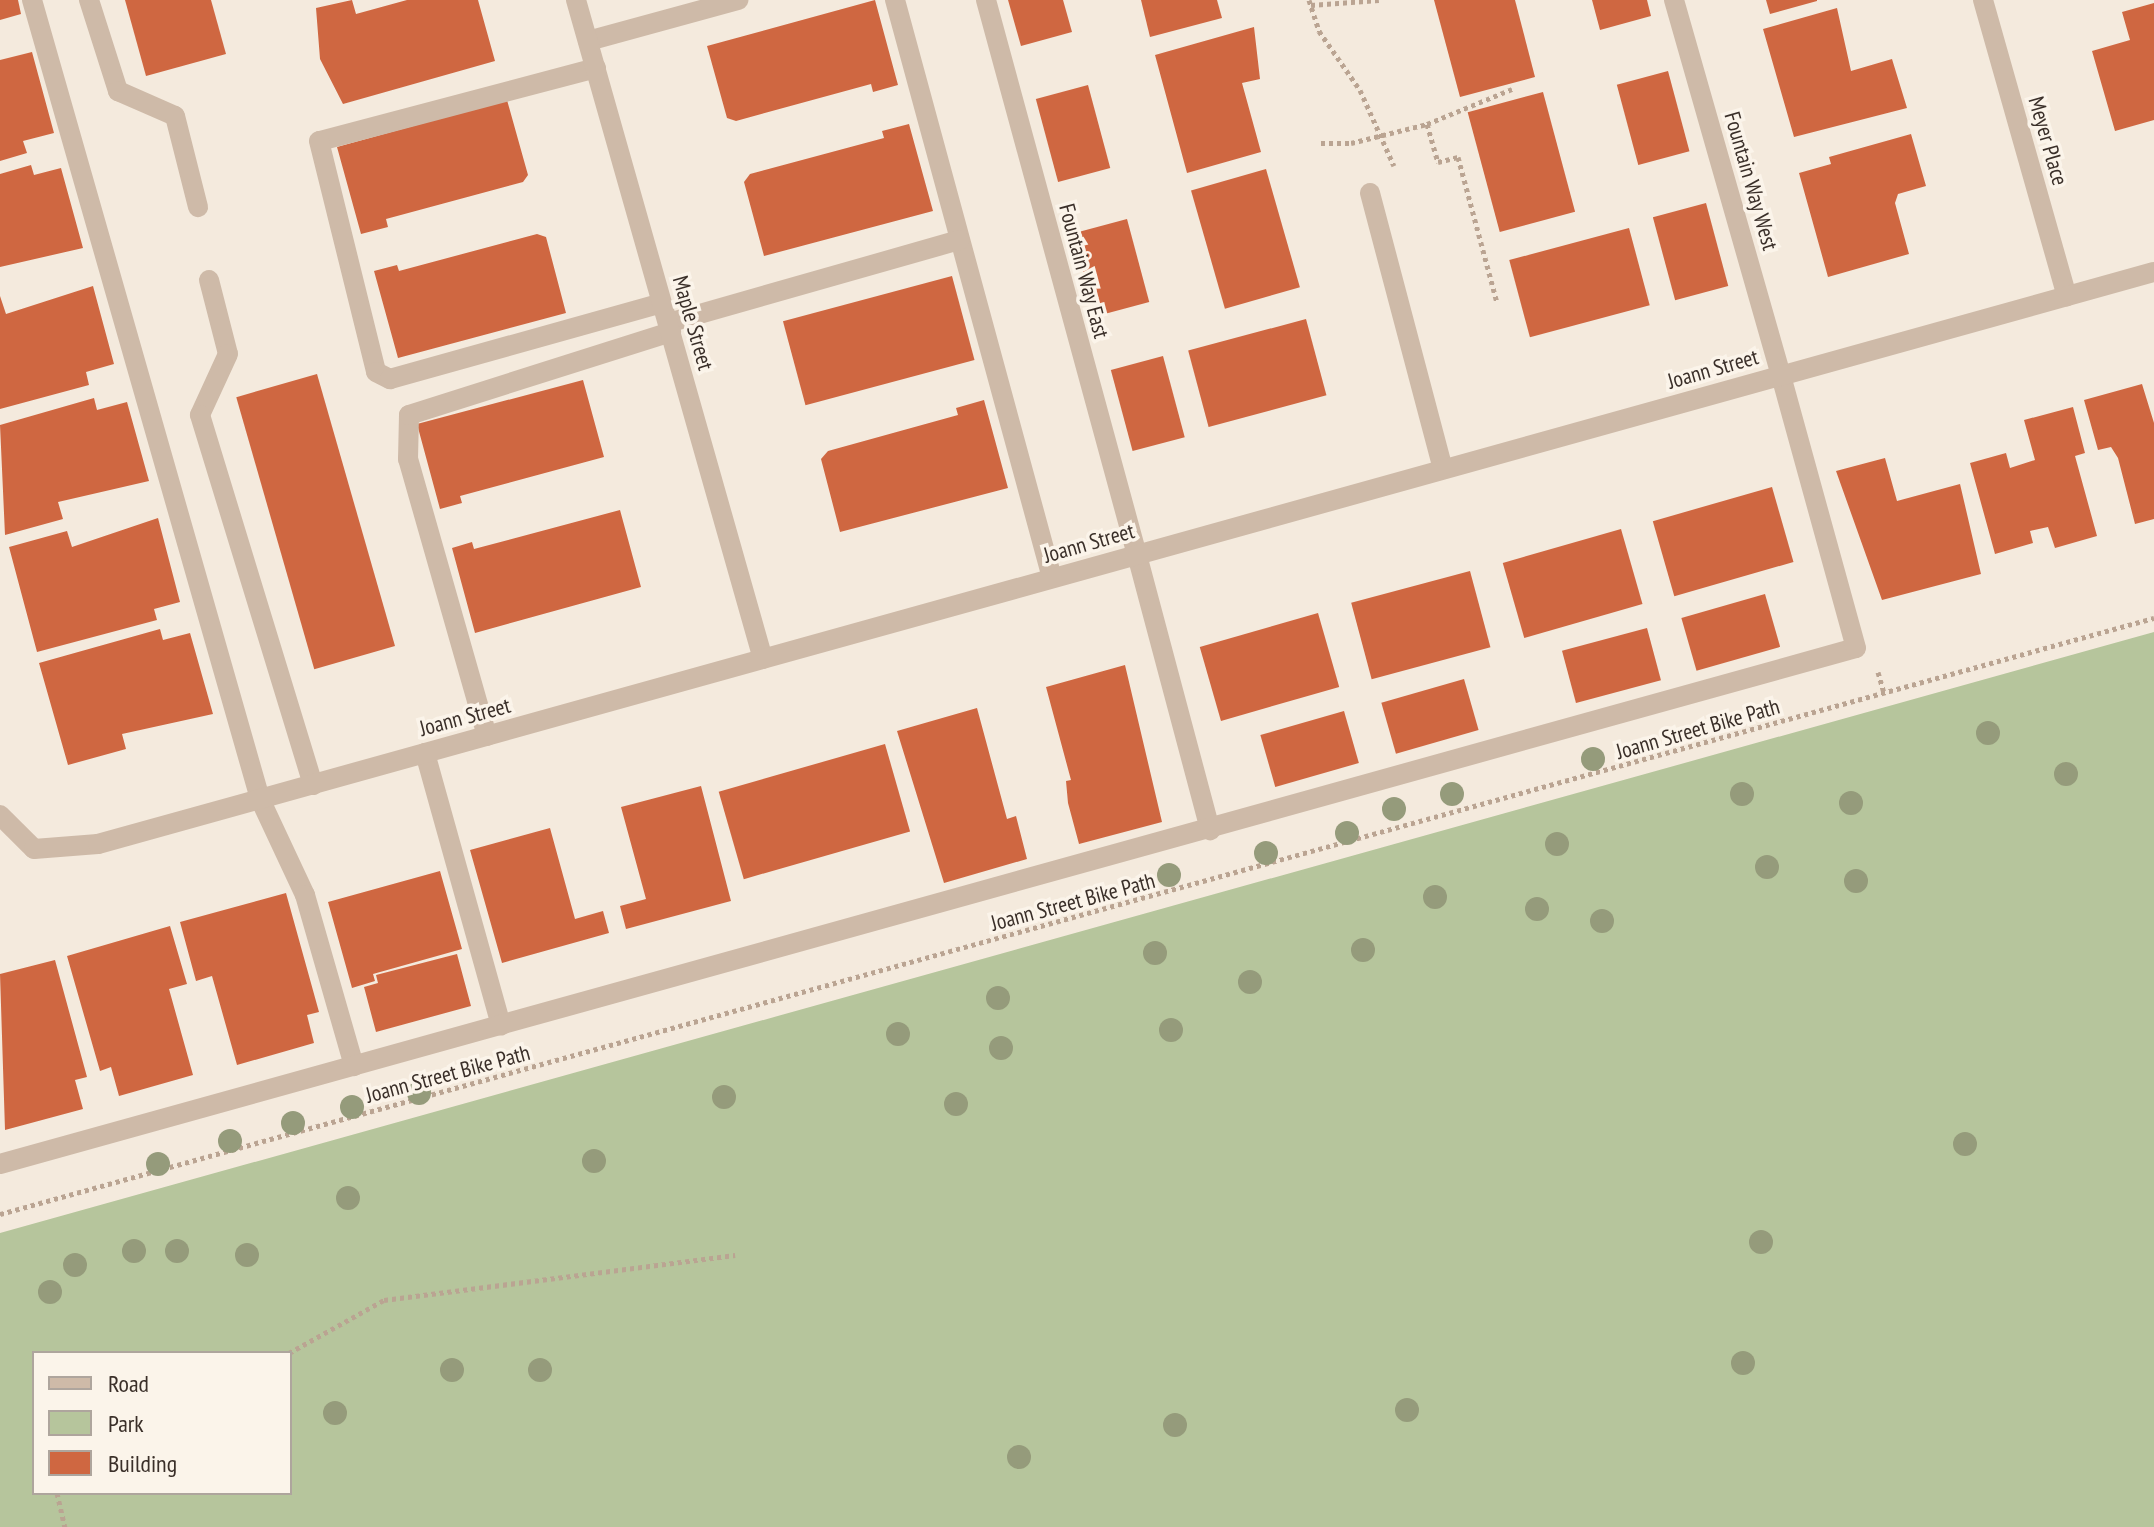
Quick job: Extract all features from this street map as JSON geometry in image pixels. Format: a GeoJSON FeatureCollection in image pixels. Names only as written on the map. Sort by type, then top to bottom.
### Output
{"type":"FeatureCollection","features":[{"type":"Feature","properties":{"kind":"street"},"geometry":{"type":"LineString","coordinates":[[32,0],[260,799],[305,895],[354,1066]]}},
{"type":"Feature","properties":{"kind":"street"},"geometry":{"type":"LineString","coordinates":[[89,0],[118,91],[175,116],[198,207]]}},
{"type":"Feature","properties":{"kind":"street","name":"Maple Street"},"geometry":{"type":"LineString","coordinates":[[576,0],[763,659]]}},
{"type":"Feature","properties":{"kind":"street"},"geometry":{"type":"LineString","coordinates":[[588,41],[738,0]]}},
{"type":"Feature","properties":{"kind":"street"},"geometry":{"type":"LineString","coordinates":[[895,0],[1052,578]]}},
{"type":"Feature","properties":{"kind":"street","name":"Fountain Way East"},"geometry":{"type":"LineString","coordinates":[[986,0],[1210,830]]}},
{"type":"Feature","properties":{"kind":"street","name":"Fountain Way West"},"geometry":{"type":"LineString","coordinates":[[1210,830],[1856,648],[1674,0]]}},
{"type":"Feature","properties":{"kind":"street","name":"Meyer Place"},"geometry":{"type":"LineString","coordinates":[[1983,0],[2067,296]]}},
{"type":"Feature","properties":{"kind":"street"},"geometry":{"type":"LineString","coordinates":[[596,68],[319,141],[376,372],[390,379],[667,319],[959,240]]}},
{"type":"Feature","properties":{"kind":"street"},"geometry":{"type":"LineString","coordinates":[[1370,193],[1443,469]]}},
{"type":"Feature","properties":{"kind":"street","name":"Joann Street"},"geometry":{"type":"LineString","coordinates":[[0,815],[34,849],[98,844],[2154,272]]}},
{"type":"Feature","properties":{"kind":"street"},"geometry":{"type":"LineString","coordinates":[[209,280],[228,354],[200,415],[313,785]]}},
{"type":"Feature","properties":{"kind":"street"},"geometry":{"type":"LineString","coordinates":[[487,736],[408,459],[409,415],[667,319]]}},
{"type":"Feature","properties":{"kind":"street"},"geometry":{"type":"LineString","coordinates":[[425,753],[501,1026]]}},
{"type":"Feature","properties":{"kind":"street"},"geometry":{"type":"LineString","coordinates":[[0,1164],[1210,830]]}},
{"type":"Feature","properties":{"kind":"path"},"geometry":{"type":"LineString","coordinates":[[1379,0],[1310,3],[1334,61],[1360,90],[1376,136],[1401,177]]}},
{"type":"Feature","properties":{"kind":"path"},"geometry":{"type":"LineString","coordinates":[[1321,143],[1376,136],[1427,124],[1512,89]]}},
{"type":"Feature","properties":{"kind":"path"},"geometry":{"type":"LineString","coordinates":[[1427,124],[1438,162],[1458,157],[1497,303]]}},
{"type":"Feature","properties":{"kind":"path","name":"Joann Street Bike Path"},"geometry":{"type":"LineString","coordinates":[[0,1214],[2154,618]]}},
{"type":"Feature","properties":{"kind":"path"},"geometry":{"type":"LineString","coordinates":[[292,1351],[384,1300],[735,1255]]}},
{"type":"Feature","properties":{"kind":"path"},"geometry":{"type":"LineString","coordinates":[[57,1495],[65,1527]]}},
{"type":"Feature","properties":{"kind":"green space"},"geometry":{"type":"Polygon","coordinates":[[[2154,632],[2154,1527],[0,1527],[0,1233],[2154,632]]]}},
{"type":"Feature","properties":{"kind":"building"},"geometry":{"type":"Polygon","coordinates":[[[0,0],[18,0],[21,14],[0,20],[0,0]]]}},
{"type":"Feature","properties":{"kind":"building"},"geometry":{"type":"Polygon","coordinates":[[[125,0],[211,0],[226,54],[146,76],[125,0]]]}},
{"type":"Feature","properties":{"kind":"building"},"geometry":{"type":"Polygon","coordinates":[[[352,0],[356,14],[407,0],[478,0],[495,61],[343,104],[320,59],[316,8],[352,0]]]}},
{"type":"Feature","properties":{"kind":"building"},"geometry":{"type":"Polygon","coordinates":[[[875,0],[898,85],[873,92],[871,84],[736,121],[727,118],[707,46],[875,0]]]}},
{"type":"Feature","properties":{"kind":"building"},"geometry":{"type":"Polygon","coordinates":[[[1008,0],[1063,0],[1072,32],[1021,46],[1008,0]]]}},
{"type":"Feature","properties":{"kind":"building"},"geometry":{"type":"Polygon","coordinates":[[[1141,0],[1217,0],[1222,18],[1150,37],[1141,0]]]}},
{"type":"Feature","properties":{"kind":"building"},"geometry":{"type":"Polygon","coordinates":[[[1434,0],[1515,0],[1535,77],[1460,97],[1434,0]]]}},
{"type":"Feature","properties":{"kind":"building"},"geometry":{"type":"Polygon","coordinates":[[[1592,0],[1647,0],[1651,16],[1600,30],[1592,0]]]}},
{"type":"Feature","properties":{"kind":"building"},"geometry":{"type":"Polygon","coordinates":[[[1766,0],[1817,0],[1817,1],[1770,14],[1766,0]]]}},
{"type":"Feature","properties":{"kind":"building"},"geometry":{"type":"Polygon","coordinates":[[[2154,3],[2154,120],[2115,131],[2092,51],[2130,40],[2122,12],[2154,3]]]}},
{"type":"Feature","properties":{"kind":"building"},"geometry":{"type":"Polygon","coordinates":[[[1837,8],[1851,71],[1892,59],[1907,108],[1794,137],[1763,29],[1837,8]]]}},
{"type":"Feature","properties":{"kind":"building"},"geometry":{"type":"Polygon","coordinates":[[[1254,27],[1260,79],[1242,83],[1261,152],[1187,173],[1155,55],[1254,27]]]}},
{"type":"Feature","properties":{"kind":"building"},"geometry":{"type":"Polygon","coordinates":[[[32,52],[54,133],[23,141],[27,153],[0,161],[0,60],[32,52]]]}},
{"type":"Feature","properties":{"kind":"building"},"geometry":{"type":"Polygon","coordinates":[[[1668,71],[1689,151],[1638,165],[1617,85],[1668,71]]]}},
{"type":"Feature","properties":{"kind":"building"},"geometry":{"type":"Polygon","coordinates":[[[1088,85],[1110,168],[1058,182],[1036,99],[1088,85]]]}},
{"type":"Feature","properties":{"kind":"building"},"geometry":{"type":"Polygon","coordinates":[[[1543,92],[1575,212],[1500,232],[1468,112],[1543,92]]]}},
{"type":"Feature","properties":{"kind":"building"},"geometry":{"type":"Polygon","coordinates":[[[507,100],[528,175],[523,182],[386,219],[388,227],[361,234],[337,147],[507,100]]]}},
{"type":"Feature","properties":{"kind":"building"},"geometry":{"type":"Polygon","coordinates":[[[909,124],[933,211],[764,256],[744,182],[750,174],[884,138],[882,131],[909,124]]]}},
{"type":"Feature","properties":{"kind":"building"},"geometry":{"type":"Polygon","coordinates":[[[1911,134],[1926,186],[1898,194],[1895,203],[1909,254],[1828,277],[1799,173],[1831,164],[1829,157],[1911,134]]]}},
{"type":"Feature","properties":{"kind":"building"},"geometry":{"type":"Polygon","coordinates":[[[31,165],[34,175],[61,168],[83,248],[0,267],[0,174],[31,165]]]}},
{"type":"Feature","properties":{"kind":"building"},"geometry":{"type":"Polygon","coordinates":[[[1266,169],[1300,287],[1225,309],[1191,190],[1266,169]]]}},
{"type":"Feature","properties":{"kind":"building"},"geometry":{"type":"Polygon","coordinates":[[[1706,203],[1728,286],[1675,300],[1653,217],[1706,203]]]}},
{"type":"Feature","properties":{"kind":"building"},"geometry":{"type":"Polygon","coordinates":[[[1127,219],[1149,302],[1095,317],[1073,233],[1127,219]]]}},
{"type":"Feature","properties":{"kind":"building"},"geometry":{"type":"Polygon","coordinates":[[[1629,228],[1650,305],[1530,337],[1509,260],[1629,228]]]}},
{"type":"Feature","properties":{"kind":"building"},"geometry":{"type":"Polygon","coordinates":[[[537,234],[546,237],[566,313],[398,358],[374,271],[397,265],[399,271],[537,234]]]}},
{"type":"Feature","properties":{"kind":"building"},"geometry":{"type":"Polygon","coordinates":[[[952,276],[975,360],[805,405],[783,321],[952,276]]]}},
{"type":"Feature","properties":{"kind":"building"},"geometry":{"type":"Polygon","coordinates":[[[93,286],[114,364],[86,372],[89,385],[0,409],[0,296],[6,314],[93,286]]]}},
{"type":"Feature","properties":{"kind":"building"},"geometry":{"type":"Polygon","coordinates":[[[1306,319],[1326,395],[1209,427],[1188,351],[1306,319]]]}},
{"type":"Feature","properties":{"kind":"building"},"geometry":{"type":"Polygon","coordinates":[[[1163,356],[1185,437],[1133,451],[1111,370],[1163,356]]]}},
{"type":"Feature","properties":{"kind":"building"},"geometry":{"type":"Polygon","coordinates":[[[317,374],[395,646],[314,669],[236,397],[317,374]]]}},
{"type":"Feature","properties":{"kind":"building"},"geometry":{"type":"Polygon","coordinates":[[[583,380],[604,457],[460,496],[462,503],[440,509],[417,424],[583,380]]]}},
{"type":"Feature","properties":{"kind":"building"},"geometry":{"type":"Polygon","coordinates":[[[2142,384],[2154,423],[2154,519],[2135,524],[2118,458],[2111,447],[2098,450],[2084,400],[2142,384]]]}},
{"type":"Feature","properties":{"kind":"building"},"geometry":{"type":"Polygon","coordinates":[[[94,398],[97,410],[127,402],[149,481],[58,502],[63,519],[5,535],[0,425],[94,398]]]}},
{"type":"Feature","properties":{"kind":"building"},"geometry":{"type":"Polygon","coordinates":[[[984,400],[1008,488],[840,532],[821,459],[828,451],[958,415],[956,408],[984,400]]]}},
{"type":"Feature","properties":{"kind":"building"},"geometry":{"type":"Polygon","coordinates":[[[2073,407],[2085,453],[2075,456],[2097,536],[2055,548],[2048,527],[2030,531],[2033,543],[1995,554],[1970,463],[2006,453],[2010,468],[2035,460],[2024,420],[2073,407]]]}},
{"type":"Feature","properties":{"kind":"building"},"geometry":{"type":"Polygon","coordinates":[[[1885,458],[1897,501],[1960,484],[1981,574],[1882,600],[1836,471],[1885,458]]]}},
{"type":"Feature","properties":{"kind":"building"},"geometry":{"type":"Polygon","coordinates":[[[1772,487],[1793,562],[1674,596],[1653,521],[1772,487]]]}},
{"type":"Feature","properties":{"kind":"building"},"geometry":{"type":"Polygon","coordinates":[[[620,510],[641,587],[475,633],[452,548],[472,542],[474,549],[620,510]]]}},
{"type":"Feature","properties":{"kind":"building"},"geometry":{"type":"Polygon","coordinates":[[[158,518],[180,602],[154,609],[157,620],[37,652],[9,547],[67,531],[72,547],[158,518]]]}},
{"type":"Feature","properties":{"kind":"building"},"geometry":{"type":"Polygon","coordinates":[[[1621,529],[1642,604],[1524,638],[1503,563],[1621,529]]]}},
{"type":"Feature","properties":{"kind":"building"},"geometry":{"type":"Polygon","coordinates":[[[1470,571],[1490,647],[1372,679],[1351,603],[1470,571]]]}},
{"type":"Feature","properties":{"kind":"building"},"geometry":{"type":"Polygon","coordinates":[[[1765,594],[1780,647],[1697,671],[1681,618],[1765,594]]]}},
{"type":"Feature","properties":{"kind":"building"},"geometry":{"type":"Polygon","coordinates":[[[1318,613],[1339,687],[1221,721],[1200,647],[1318,613]]]}},
{"type":"Feature","properties":{"kind":"building"},"geometry":{"type":"Polygon","coordinates":[[[1647,628],[1661,680],[1576,703],[1562,651],[1647,628]]]}},
{"type":"Feature","properties":{"kind":"building"},"geometry":{"type":"Polygon","coordinates":[[[160,629],[163,640],[190,633],[213,714],[122,734],[126,749],[68,765],[39,663],[160,629]]]}},
{"type":"Feature","properties":{"kind":"building"},"geometry":{"type":"Polygon","coordinates":[[[1125,665],[1162,822],[1079,844],[1068,803],[1066,781],[1071,780],[1046,687],[1125,665]]]}},
{"type":"Feature","properties":{"kind":"building"},"geometry":{"type":"Polygon","coordinates":[[[1464,679],[1479,730],[1396,754],[1381,703],[1464,679]]]}},
{"type":"Feature","properties":{"kind":"building"},"geometry":{"type":"Polygon","coordinates":[[[977,708],[1007,819],[1016,816],[1027,859],[944,883],[897,731],[977,708]]]}},
{"type":"Feature","properties":{"kind":"building"},"geometry":{"type":"Polygon","coordinates":[[[1344,711],[1359,763],[1275,787],[1260,735],[1344,711]]]}},
{"type":"Feature","properties":{"kind":"building"},"geometry":{"type":"Polygon","coordinates":[[[885,744],[910,831],[744,879],[719,792],[885,744]]]}},
{"type":"Feature","properties":{"kind":"building"},"geometry":{"type":"Polygon","coordinates":[[[701,786],[731,901],[626,929],[620,906],[646,899],[621,807],[701,786]]]}},
{"type":"Feature","properties":{"kind":"building"},"geometry":{"type":"Polygon","coordinates":[[[550,828],[575,919],[603,911],[609,933],[502,963],[470,850],[550,828]]]}},
{"type":"Feature","properties":{"kind":"building"},"geometry":{"type":"Polygon","coordinates":[[[440,871],[462,949],[373,974],[375,981],[352,988],[328,902],[440,871]]]}},
{"type":"Feature","properties":{"kind":"building"},"geometry":{"type":"Polygon","coordinates":[[[286,893],[319,1012],[307,1015],[314,1043],[237,1065],[212,976],[196,981],[180,922],[286,893]]]}},
{"type":"Feature","properties":{"kind":"building"},"geometry":{"type":"Polygon","coordinates":[[[170,926],[187,984],[169,989],[193,1075],[119,1096],[111,1067],[100,1071],[67,956],[170,926]]]}},
{"type":"Feature","properties":{"kind":"building"},"geometry":{"type":"Polygon","coordinates":[[[457,954],[471,1006],[376,1032],[364,987],[378,983],[376,975],[457,954]]]}},
{"type":"Feature","properties":{"kind":"building"},"geometry":{"type":"Polygon","coordinates":[[[55,960],[87,1077],[75,1080],[83,1109],[5,1130],[0,974],[55,960]]]}}]}
